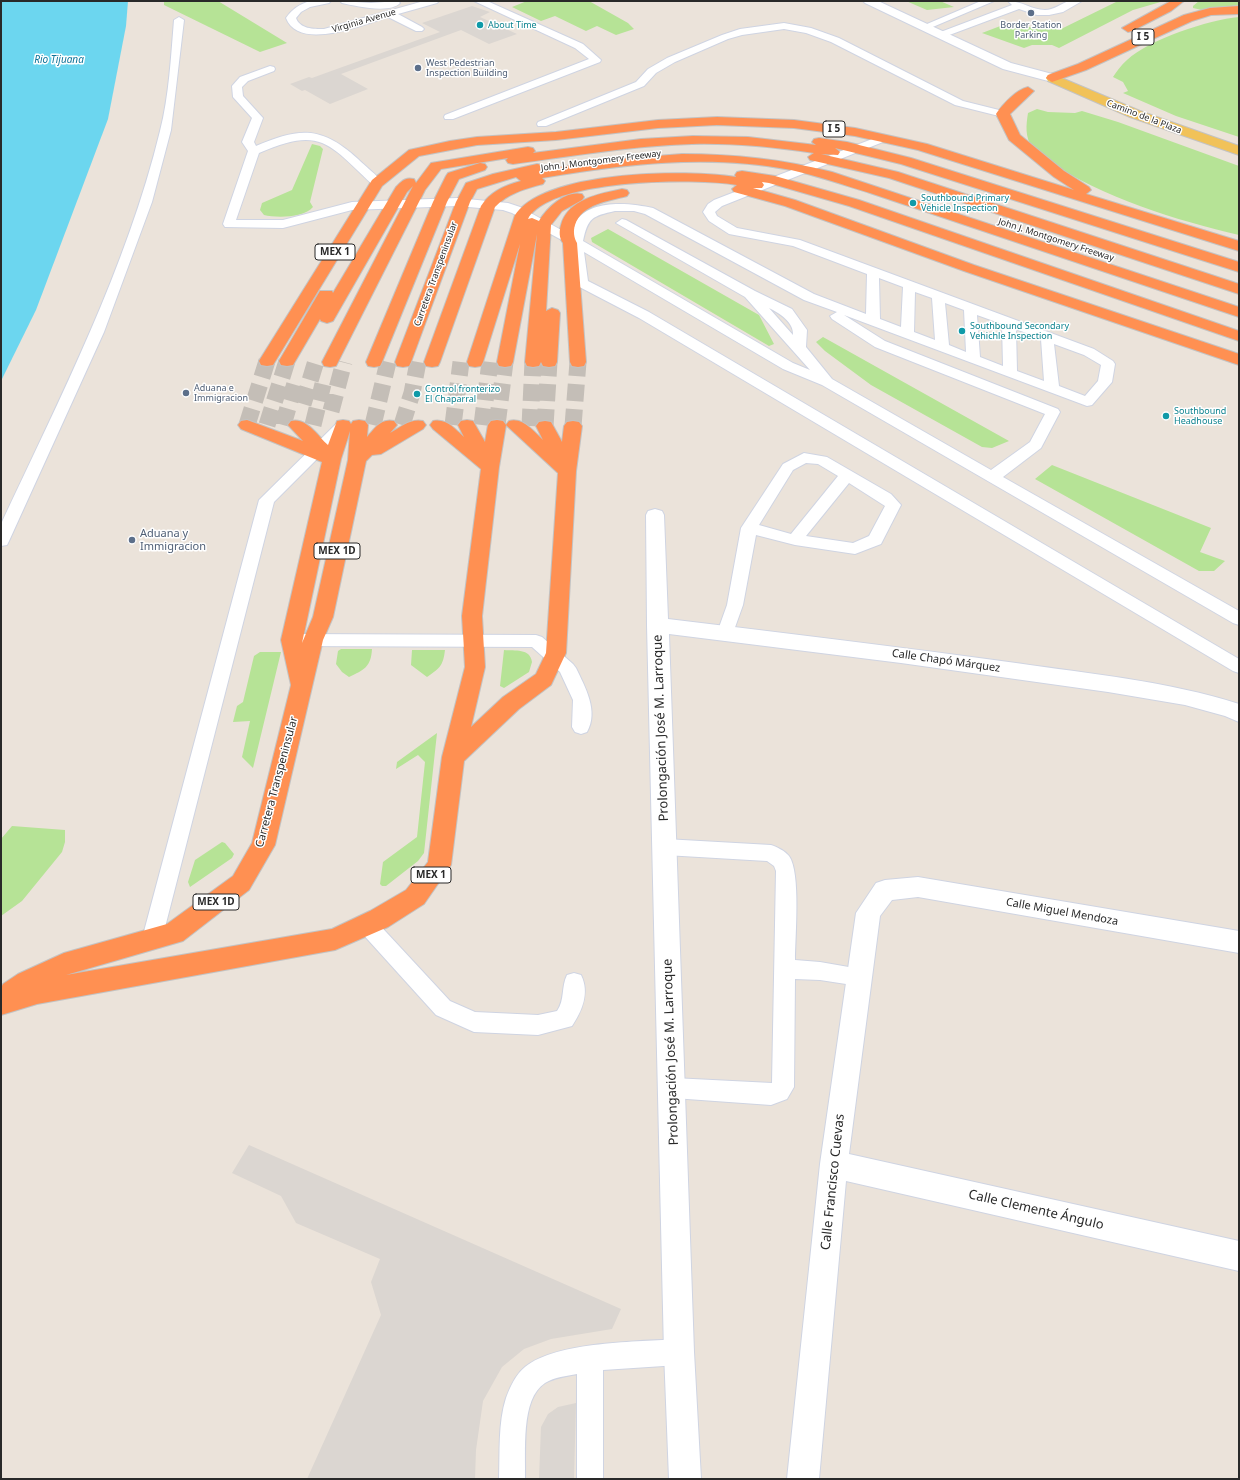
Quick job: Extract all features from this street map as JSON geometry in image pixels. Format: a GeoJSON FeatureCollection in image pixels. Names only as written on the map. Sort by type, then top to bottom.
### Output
{"type":"FeatureCollection","features":[{"type":"Feature","properties":{"kind":"highway"},"geometry":{"type":"LineString","coordinates":[[1120,32],[1167,9],[1178,1]]}},
{"type":"Feature","properties":{"kind":"highway","name":"I 5"},"geometry":{"type":"LineString","coordinates":[[1052,78],[1082,67],[1188,18],[1210,12],[1239,10]]}},
{"type":"Feature","properties":{"kind":"highway"},"geometry":{"type":"LineString","coordinates":[[1052,78],[1065,59]]}},
{"type":"Feature","properties":{"kind":"highway"},"geometry":{"type":"LineString","coordinates":[[1028,92],[1014,102],[1003,114],[1014,137],[1059,174],[1103,203]]}},
{"type":"Feature","properties":{"kind":"highway","name":"I 5"},"geometry":{"type":"LineString","coordinates":[[477,204],[450,144],[556,136],[658,124],[717,121],[794,124],[855,132],[916,154],[1239,257]]}},
{"type":"Feature","properties":{"kind":"highway","name":"I 5"},"geometry":{"type":"LineString","coordinates":[[481,153],[670,129],[718,127],[794,131],[877,141],[922,147],[1239,246]]}},
{"type":"Feature","properties":{"kind":"highway","name":"I 5"},"geometry":{"type":"LineString","coordinates":[[481,153],[674,135],[718,133],[790,137],[850,152],[1239,278]]}},
{"type":"Feature","properties":{"kind":"highway","name":"I 5"},"geometry":{"type":"LineString","coordinates":[[477,204],[502,162],[610,147],[680,141],[718,140],[787,144],[906,161],[1239,267]]}},
{"type":"Feature","properties":{"kind":"highway"},"geometry":{"type":"LineString","coordinates":[[477,204],[489,171],[518,165],[613,152],[680,147],[717,146],[784,152],[830,160],[893,175],[1239,289]]}},
{"type":"Feature","properties":{"kind":"highway","name":"John J. Montgomery Freeway"},"geometry":{"type":"LineString","coordinates":[[477,204],[498,177],[529,170],[616,157],[682,152],[781,158],[790,175],[885,182],[1239,300]]}},
{"type":"Feature","properties":{"kind":"highway","name":"I 5"},"geometry":{"type":"LineString","coordinates":[[477,204],[481,153]]}},
{"type":"Feature","properties":{"kind":"highway"},"geometry":{"type":"LineString","coordinates":[[477,204],[529,183],[622,168],[683,164],[715,165],[773,171],[867,197],[1239,325]]}},
{"type":"Feature","properties":{"kind":"highway"},"geometry":{"type":"LineString","coordinates":[[477,204],[534,204],[574,188],[627,180],[677,177],[712,178],[790,175],[875,190],[1239,312]]}},
{"type":"Feature","properties":{"kind":"highway"},"geometry":{"type":"LineString","coordinates":[[790,175],[854,203],[1239,336]]}},
{"type":"Feature","properties":{"kind":"highway"},"geometry":{"type":"LineString","coordinates":[[790,175],[852,213],[1239,348]]}},
{"type":"Feature","properties":{"kind":"highway","name":"MEX 1"},"geometry":{"type":"LineString","coordinates":[[377,183],[477,204],[577,281],[564,362],[477,204]]}},
{"type":"Feature","properties":{"kind":"highway","name":"MEX 1"},"geometry":{"type":"LineString","coordinates":[[377,183],[477,204],[499,220]]}},
{"type":"Feature","properties":{"kind":"highway"},"geometry":{"type":"LineString","coordinates":[[550,197],[586,193],[630,185],[695,183],[748,191],[790,203],[969,268],[1239,360]]}},
{"type":"Feature","properties":{"kind":"highway"},"geometry":{"type":"LineString","coordinates":[[477,204],[568,225],[571,217],[584,205],[599,198],[624,192],[663,189],[705,192],[734,197],[774,208],[1239,373]]}},
{"type":"Feature","properties":{"kind":"highway"},"geometry":{"type":"LineString","coordinates":[[477,204],[548,215],[550,197]]}},
{"type":"Feature","properties":{"kind":"highway","name":"MEX 1"},"geometry":{"type":"LineString","coordinates":[[268,361],[477,204]]}},
{"type":"Feature","properties":{"kind":"highway","name":"MEX 1"},"geometry":{"type":"LineString","coordinates":[[337,362],[477,204]]}},
{"type":"Feature","properties":{"kind":"highway","name":"MEX 1"},"geometry":{"type":"LineString","coordinates":[[337,362],[477,204]]}},
{"type":"Feature","properties":{"kind":"highway","name":"MEX 1"},"geometry":{"type":"LineString","coordinates":[[337,362],[477,204]]}},
{"type":"Feature","properties":{"kind":"highway","name":"MEX 1"},"geometry":{"type":"LineString","coordinates":[[337,362],[477,204]]}},
{"type":"Feature","properties":{"kind":"highway","name":"MEX 1"},"geometry":{"type":"LineString","coordinates":[[468,362],[477,204]]}},
{"type":"Feature","properties":{"kind":"highway","name":"MEX 1"},"geometry":{"type":"LineString","coordinates":[[468,362],[477,204]]}},
{"type":"Feature","properties":{"kind":"highway","name":"MEX 1"},"geometry":{"type":"LineString","coordinates":[[468,362],[477,204]]}},
{"type":"Feature","properties":{"kind":"highway","name":"MEX 1"},"geometry":{"type":"LineString","coordinates":[[468,362],[477,204]]}},
{"type":"Feature","properties":{"kind":"highway","name":"Carretera Transpeninsular"},"geometry":{"type":"LineString","coordinates":[[468,362],[477,204]]}},
{"type":"Feature","properties":{"kind":"highway"},"geometry":{"type":"LineString","coordinates":[[468,362],[480,272]]}},
{"type":"Feature","properties":{"kind":"highway"},"geometry":{"type":"LineString","coordinates":[[247,425],[335,434],[357,460]]}},
{"type":"Feature","properties":{"kind":"highway"},"geometry":{"type":"LineString","coordinates":[[490,467],[506,425]]}},
{"type":"Feature","properties":{"kind":"highway"},"geometry":{"type":"LineString","coordinates":[[506,425],[567,471]]}},
{"type":"Feature","properties":{"kind":"highway"},"geometry":{"type":"LineString","coordinates":[[506,425],[567,471]]}},
{"type":"Feature","properties":{"kind":"highway"},"geometry":{"type":"LineString","coordinates":[[506,425],[567,471]]}},
{"type":"Feature","properties":{"kind":"highway","name":"MEX 1"},"geometry":{"type":"LineString","coordinates":[[1,1003],[37,992],[335,939],[368,925],[415,897],[439,865],[453,757],[474,667],[472,616],[490,467],[506,425]]}},
{"type":"Feature","properties":{"kind":"highway"},"geometry":{"type":"LineString","coordinates":[[335,434],[357,460]]}},
{"type":"Feature","properties":{"kind":"highway"},"geometry":{"type":"LineString","coordinates":[[302,686],[291,640],[335,434]]}},
{"type":"Feature","properties":{"kind":"highway","name":"Carretera Transpeninsular"},"geometry":{"type":"LineString","coordinates":[[1,1000],[26,982],[64,964],[174,933],[241,883],[263,845],[312,640],[323,617],[357,460],[335,434]]}},
{"type":"Feature","properties":{"kind":"highway"},"geometry":{"type":"LineString","coordinates":[[453,757],[511,703],[544,679],[554,657],[559,629],[567,471]]}},
{"type":"Feature","properties":{"kind":"main road","name":"Camino de la Plaza"},"geometry":{"type":"LineString","coordinates":[[1052,78],[1135,114],[1239,150]]}},
{"type":"Feature","properties":{"kind":"street","name":"Camino de la Plaza"},"geometry":{"type":"LineString","coordinates":[[869,1],[1007,66],[1052,78]]}},
{"type":"Feature","properties":{"kind":"street"},"geometry":{"type":"LineString","coordinates":[[928,14],[974,34]]}},
{"type":"Feature","properties":{"kind":"street","name":"Camino de la Plaza"},"geometry":{"type":"LineString","coordinates":[[1026,57],[1052,78]]}},
{"type":"Feature","properties":{"kind":"street","name":"Prolongación José M. Larroque"},"geometry":{"type":"LineString","coordinates":[[655,515],[657,625],[673,1088],[679,1352],[685,1479]]}},
{"type":"Feature","properties":{"kind":"street","name":"Calle Chapó Márquez"},"geometry":{"type":"LineString","coordinates":[[657,625],[901,655],[1108,684],[1185,697],[1236,712]]}},
{"type":"Feature","properties":{"kind":"street","name":"Calle Miguel Mendoza"},"geometry":{"type":"LineString","coordinates":[[885,890],[918,887],[1239,942]]}},
{"type":"Feature","properties":{"kind":"street","name":"Calle Francisco Cuevas"},"geometry":{"type":"LineString","coordinates":[[803,1479],[834,1164],[859,977],[868,913],[885,890]]}},
{"type":"Feature","properties":{"kind":"street","name":"Calle Clemente Ángulo"},"geometry":{"type":"LineString","coordinates":[[834,1164],[1239,1256]]}},
{"type":"Feature","properties":{"kind":"lane","name":"Virginia Avenue"},"geometry":{"type":"LineString","coordinates":[[326,1],[299,8],[293,13],[291,18],[292,21],[295,25],[308,32],[324,32],[434,1]]}},
{"type":"Feature","properties":{"kind":"lane","name":"Virginia Avenue"},"geometry":{"type":"LineString","coordinates":[[345,1],[379,6],[402,1]]}},
{"type":"Feature","properties":{"kind":"lane"},"geometry":{"type":"LineString","coordinates":[[449,117],[596,60],[579,46],[479,1]]}},
{"type":"Feature","properties":{"kind":"lane"},"geometry":{"type":"LineString","coordinates":[[925,27],[989,1]]}},
{"type":"Feature","properties":{"kind":"lane"},"geometry":{"type":"LineString","coordinates":[[942,35],[1016,3],[1044,14],[1052,13],[1077,1]]}},
{"type":"Feature","properties":{"kind":"lane"},"geometry":{"type":"LineString","coordinates":[[390,14],[419,28]]}},
{"type":"Feature","properties":{"kind":"lane"},"geometry":{"type":"LineString","coordinates":[[1,541],[96,332],[146,202],[166,130],[179,20]]}},
{"type":"Feature","properties":{"kind":"lane"},"geometry":{"type":"LineString","coordinates":[[542,124],[640,84],[652,71],[671,60],[705,47],[738,40],[762,30],[784,26],[808,30],[835,40],[959,103],[1003,114]]}},
{"type":"Feature","properties":{"kind":"lane"},"geometry":{"type":"LineString","coordinates":[[254,151],[248,142],[258,118],[238,97],[237,86],[244,79],[270,69]]}},
{"type":"Feature","properties":{"kind":"lane"},"geometry":{"type":"LineString","coordinates":[[377,183],[324,138],[309,134],[286,137],[254,151],[229,224],[283,224],[338,209],[477,204],[581,224],[594,212],[615,207],[634,207],[649,211],[809,297],[880,344],[1053,412],[1036,445],[992,477]]}},
{"type":"Feature","properties":{"kind":"lane"},"geometry":{"type":"LineString","coordinates":[[809,297],[1087,402],[1105,382],[1108,364],[1089,352],[873,273],[796,243],[744,234],[724,227],[713,218],[709,212],[712,207],[748,191],[877,141]]}},
{"type":"Feature","properties":{"kind":"lane"},"geometry":{"type":"LineString","coordinates":[[477,204],[788,366],[828,382],[1239,619]]}},
{"type":"Feature","properties":{"kind":"lane"},"geometry":{"type":"LineString","coordinates":[[622,223],[750,294],[782,332],[799,347],[828,382]]}},
{"type":"Feature","properties":{"kind":"lane"},"geometry":{"type":"LineString","coordinates":[[873,273],[873,321]]}},
{"type":"Feature","properties":{"kind":"lane"},"geometry":{"type":"LineString","coordinates":[[577,281],[644,314],[1239,667]]}},
{"type":"Feature","properties":{"kind":"lane"},"geometry":{"type":"LineString","coordinates":[[907,334],[909,286]]}},
{"type":"Feature","properties":{"kind":"lane"},"geometry":{"type":"LineString","coordinates":[[938,296],[942,347]]}},
{"type":"Feature","properties":{"kind":"lane"},"geometry":{"type":"LineString","coordinates":[[970,308],[973,359]]}},
{"type":"Feature","properties":{"kind":"lane"},"geometry":{"type":"LineString","coordinates":[[1009,323],[1010,373]]}},
{"type":"Feature","properties":{"kind":"lane"},"geometry":{"type":"LineString","coordinates":[[1047,336],[1052,388]]}},
{"type":"Feature","properties":{"kind":"lane"},"geometry":{"type":"LineString","coordinates":[[152,939],[267,500],[335,434]]}},
{"type":"Feature","properties":{"kind":"lane"},"geometry":{"type":"LineString","coordinates":[[725,633],[735,605],[749,528],[788,467],[804,458],[822,460],[886,498],[893,505],[875,540],[855,549],[795,540],[749,528]]}},
{"type":"Feature","properties":{"kind":"lane"},"geometry":{"type":"LineString","coordinates":[[795,540],[847,475]]}},
{"type":"Feature","properties":{"kind":"lane"},"geometry":{"type":"LineString","coordinates":[[291,640],[536,641],[567,668],[582,700],[581,727]]}},
{"type":"Feature","properties":{"kind":"lane"},"geometry":{"type":"LineString","coordinates":[[665,847],[771,853],[782,861],[786,871],[783,1087],[779,1092],[771,1094],[673,1088]]}},
{"type":"Feature","properties":{"kind":"lane"},"geometry":{"type":"LineString","coordinates":[[368,925],[442,1008],[474,1022],[538,1025],[564,1019],[573,1006],[574,982]]}},
{"type":"Feature","properties":{"kind":"lane"},"geometry":{"type":"LineString","coordinates":[[785,969],[820,971],[859,977]]}},
{"type":"Feature","properties":{"kind":"lane"},"geometry":{"type":"LineString","coordinates":[[512,1479],[514,1424],[519,1396],[535,1375],[559,1365],[590,1359],[679,1352]]}},
{"type":"Feature","properties":{"kind":"lane"},"geometry":{"type":"LineString","coordinates":[[590,1359],[590,1479]]}},
{"type":"Feature","properties":{"kind":"green space"},"geometry":{"type":"Polygon","coordinates":[[[164,1],[218,1],[287,43],[260,52],[164,5],[164,1]]]}},
{"type":"Feature","properties":{"kind":"green space"},"geometry":{"type":"Polygon","coordinates":[[[527,1],[589,1],[628,23],[634,29],[616,35],[597,26],[586,31],[555,16],[541,21],[512,7],[527,1]]]}},
{"type":"Feature","properties":{"kind":"green space"},"geometry":{"type":"Polygon","coordinates":[[[906,1],[940,1],[954,7],[927,10],[906,1]]]}},
{"type":"Feature","properties":{"kind":"green space"},"geometry":{"type":"Polygon","coordinates":[[[1118,1],[1164,1],[1133,10],[1059,48],[1052,45],[1032,45],[1024,48],[982,33],[1003,25],[1011,26],[1012,23],[1015,25],[1044,29],[1045,24],[1059,30],[1118,1]]]}},
{"type":"Feature","properties":{"kind":"green space"},"geometry":{"type":"Polygon","coordinates":[[[1199,1],[1239,1],[1239,5],[1202,10],[1193,8],[1193,6],[1199,1]]]}},
{"type":"Feature","properties":{"kind":"green space"},"geometry":{"type":"Polygon","coordinates":[[[1239,17],[1239,137],[1176,116],[1123,93],[1128,91],[1123,82],[1113,77],[1121,66],[1137,52],[1164,38],[1196,26],[1239,17]]]}},
{"type":"Feature","properties":{"kind":"green space"},"geometry":{"type":"Polygon","coordinates":[[[1037,109],[1048,112],[1075,113],[1082,111],[1118,122],[1239,166],[1239,235],[1166,215],[1116,197],[1069,174],[1038,153],[1030,144],[1027,131],[1028,113],[1037,109]]]}},
{"type":"Feature","properties":{"kind":"green space"},"geometry":{"type":"Polygon","coordinates":[[[312,144],[320,146],[323,149],[310,202],[313,207],[309,211],[297,215],[275,217],[264,215],[260,210],[262,203],[292,190],[312,144]]]}},
{"type":"Feature","properties":{"kind":"green space"},"geometry":{"type":"Polygon","coordinates":[[[608,229],[759,315],[774,344],[769,346],[592,242],[591,238],[608,229]]]}},
{"type":"Feature","properties":{"kind":"green space"},"geometry":{"type":"Polygon","coordinates":[[[823,337],[1009,441],[992,448],[982,447],[871,385],[825,351],[816,342],[823,337]]]}},
{"type":"Feature","properties":{"kind":"green space"},"geometry":{"type":"Polygon","coordinates":[[[1052,465],[1211,528],[1200,552],[1225,561],[1214,571],[1199,571],[1035,479],[1052,465]]]}},
{"type":"Feature","properties":{"kind":"green space"},"geometry":{"type":"Polygon","coordinates":[[[341,649],[372,649],[370,660],[363,670],[349,677],[342,672],[336,664],[338,651],[341,649]]]}},
{"type":"Feature","properties":{"kind":"green space"},"geometry":{"type":"Polygon","coordinates":[[[412,650],[445,650],[440,666],[427,677],[411,665],[412,650]]]}},
{"type":"Feature","properties":{"kind":"green space"},"geometry":{"type":"Polygon","coordinates":[[[504,650],[525,652],[531,658],[532,662],[529,672],[504,688],[500,686],[504,650]]]}},
{"type":"Feature","properties":{"kind":"green space"},"geometry":{"type":"Polygon","coordinates":[[[260,652],[281,652],[253,768],[242,757],[250,721],[233,722],[237,706],[243,702],[254,656],[260,652]]]}},
{"type":"Feature","properties":{"kind":"green space"},"geometry":{"type":"Polygon","coordinates":[[[437,733],[424,853],[418,861],[386,886],[382,886],[380,884],[383,862],[417,837],[425,762],[418,755],[396,769],[397,762],[437,733]]]}},
{"type":"Feature","properties":{"kind":"green space"},"geometry":{"type":"Polygon","coordinates":[[[12,826],[65,830],[65,842],[62,852],[22,901],[1,916],[1,839],[12,826]]]}},
{"type":"Feature","properties":{"kind":"green space"},"geometry":{"type":"Polygon","coordinates":[[[222,842],[225,843],[234,854],[232,858],[190,887],[188,882],[195,860],[222,842]]]}},
{"type":"Feature","properties":{"kind":"shaded area"},"geometry":{"type":"Polygon","coordinates":[[[472,6],[490,12],[480,17],[517,34],[489,44],[461,30],[341,74],[368,89],[330,104],[305,90],[302,91],[290,84],[309,77],[312,78],[440,32],[422,23],[472,6]]]}},
{"type":"Feature","properties":{"kind":"shaded area"},"geometry":{"type":"Polygon","coordinates":[[[249,1145],[621,1309],[612,1329],[551,1339],[524,1349],[502,1367],[483,1401],[476,1450],[475,1479],[307,1479],[381,1315],[371,1282],[380,1259],[296,1223],[281,1196],[232,1173],[249,1145]]]}},
{"type":"Feature","properties":{"kind":"shaded area"},"geometry":{"type":"Polygon","coordinates":[[[576,1403],[574,1479],[539,1479],[541,1427],[548,1414],[558,1407],[576,1403]]]}},
{"type":"Feature","properties":{"kind":"water","name":"Rio Tijuana"},"geometry":{"type":"Polygon","coordinates":[[[1,1],[128,1],[126,26],[108,119],[36,310],[1,381],[1,1]]]}},
{"type":"Feature","properties":{"kind":"tunnel"},"geometry":{"type":"LineString","coordinates":[[247,425],[267,361]]}},
{"type":"Feature","properties":{"kind":"tunnel"},"geometry":{"type":"LineString","coordinates":[[267,425],[287,361]]}},
{"type":"Feature","properties":{"kind":"tunnel"},"geometry":{"type":"LineString","coordinates":[[303,404],[316,361]]}},
{"type":"Feature","properties":{"kind":"tunnel"},"geometry":{"type":"LineString","coordinates":[[331,411],[344,362]]}},
{"type":"Feature","properties":{"kind":"tunnel"},"geometry":{"type":"LineString","coordinates":[[373,425],[388,362]]}},
{"type":"Feature","properties":{"kind":"tunnel"},"geometry":{"type":"LineString","coordinates":[[402,425],[412,393],[418,362]]}},
{"type":"Feature","properties":{"kind":"tunnel"},"geometry":{"type":"LineString","coordinates":[[453,425],[461,362]]}},
{"type":"Feature","properties":{"kind":"tunnel"},"geometry":{"type":"LineString","coordinates":[[482,425],[490,362]]}},
{"type":"Feature","properties":{"kind":"tunnel"},"geometry":{"type":"LineString","coordinates":[[497,425],[505,362]]}},
{"type":"Feature","properties":{"kind":"tunnel"},"geometry":{"type":"LineString","coordinates":[[530,426],[533,362]]}},
{"type":"Feature","properties":{"kind":"tunnel"},"geometry":{"type":"LineString","coordinates":[[545,426],[549,362]]}},
{"type":"Feature","properties":{"kind":"tunnel"},"geometry":{"type":"LineString","coordinates":[[573,426],[578,362]]}},
{"type":"Feature","properties":{"kind":"tunnel"},"geometry":{"type":"LineString","coordinates":[[283,425],[296,380]]}},
{"type":"Feature","properties":{"kind":"tunnel"},"geometry":{"type":"LineString","coordinates":[[313,425],[323,384]]}},
{"type":"Feature","properties":{"kind":"place","name":"Border Station Parking"},"geometry":{"type":"Point","coordinates":[1031,13]}},
{"type":"Feature","properties":{"kind":"place","name":"About Time"},"geometry":{"type":"Point","coordinates":[480,25]}},
{"type":"Feature","properties":{"kind":"place","name":"West Pedestrian Inspection Building"},"geometry":{"type":"Point","coordinates":[418,68]}},
{"type":"Feature","properties":{"kind":"place","name":"Southbound Primary Vehicle Inspection"},"geometry":{"type":"Point","coordinates":[913,203]}},
{"type":"Feature","properties":{"kind":"place","name":"Southbound Secondary Vehichle Inspection"},"geometry":{"type":"Point","coordinates":[962,331]}},
{"type":"Feature","properties":{"kind":"place","name":"Aduana e Immigracion"},"geometry":{"type":"Point","coordinates":[186,393]}},
{"type":"Feature","properties":{"kind":"place","name":"Control fronterizo El Chaparral"},"geometry":{"type":"Point","coordinates":[417,394]}},
{"type":"Feature","properties":{"kind":"place","name":"Southbound Headhouse"},"geometry":{"type":"Point","coordinates":[1166,416]}},
{"type":"Feature","properties":{"kind":"place","name":"Aduana y Immigracion"},"geometry":{"type":"Point","coordinates":[132,540]}}]}
